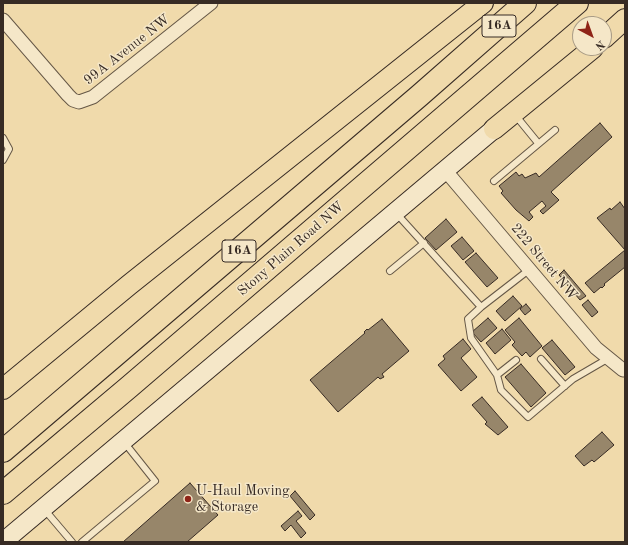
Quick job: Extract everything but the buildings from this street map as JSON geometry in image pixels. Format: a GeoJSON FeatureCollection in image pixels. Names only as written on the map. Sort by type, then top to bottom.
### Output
{"type":"FeatureCollection","features":[{"type":"Feature","properties":{"kind":"highway","name":"16A"},"geometry":{"type":"LineString","coordinates":[[3,451],[419,96],[525,3]]}},
{"type":"Feature","properties":{"kind":"highway","name":"Stony Plain Road NW"},"geometry":{"type":"LineString","coordinates":[[3,493],[577,3]]}},
{"type":"Feature","properties":{"kind":"main road"},"geometry":{"type":"LineString","coordinates":[[3,389],[129,284],[483,3]]}},
{"type":"Feature","properties":{"kind":"main road"},"geometry":{"type":"LineString","coordinates":[[612,31],[625,19]]}},
{"type":"Feature","properties":{"kind":"main road"},"geometry":{"type":"LineString","coordinates":[[3,542],[513,113],[583,56]]}},
{"type":"Feature","properties":{"kind":"street","name":"99A Avenue NW"},"geometry":{"type":"LineString","coordinates":[[3,20],[73,100],[79,102],[93,97],[196,8],[211,3]]}},
{"type":"Feature","properties":{"kind":"street","name":"222 Street NW"},"geometry":{"type":"LineString","coordinates":[[445,170],[596,348],[623,370]]}},
{"type":"Feature","properties":{"kind":"lane"},"geometry":{"type":"LineString","coordinates":[[513,113],[538,143]]}},
{"type":"Feature","properties":{"kind":"lane"},"geometry":{"type":"LineString","coordinates":[[494,181],[555,130]]}},
{"type":"Feature","properties":{"kind":"lane"},"geometry":{"type":"LineString","coordinates":[[3,138],[9,149],[3,160]]}},
{"type":"Feature","properties":{"kind":"lane"},"geometry":{"type":"LineString","coordinates":[[395,212],[482,307]]}},
{"type":"Feature","properties":{"kind":"lane"},"geometry":{"type":"LineString","coordinates":[[390,271],[424,243]]}},
{"type":"Feature","properties":{"kind":"lane"},"geometry":{"type":"LineString","coordinates":[[530,269],[468,319],[471,338],[497,375],[501,390],[528,417],[565,386],[609,358]]}},
{"type":"Feature","properties":{"kind":"lane"},"geometry":{"type":"LineString","coordinates":[[541,359],[565,386]]}},
{"type":"Feature","properties":{"kind":"lane"},"geometry":{"type":"LineString","coordinates":[[497,375],[516,360]]}},
{"type":"Feature","properties":{"kind":"lane"},"geometry":{"type":"LineString","coordinates":[[82,542],[155,481],[123,441]]}},
{"type":"Feature","properties":{"kind":"lane"},"geometry":{"type":"LineString","coordinates":[[43,508],[72,542]]}},
{"type":"Feature","properties":{"kind":"place","name":"U-Haul Moving & Storage"},"geometry":{"type":"Point","coordinates":[188,499]}}]}
